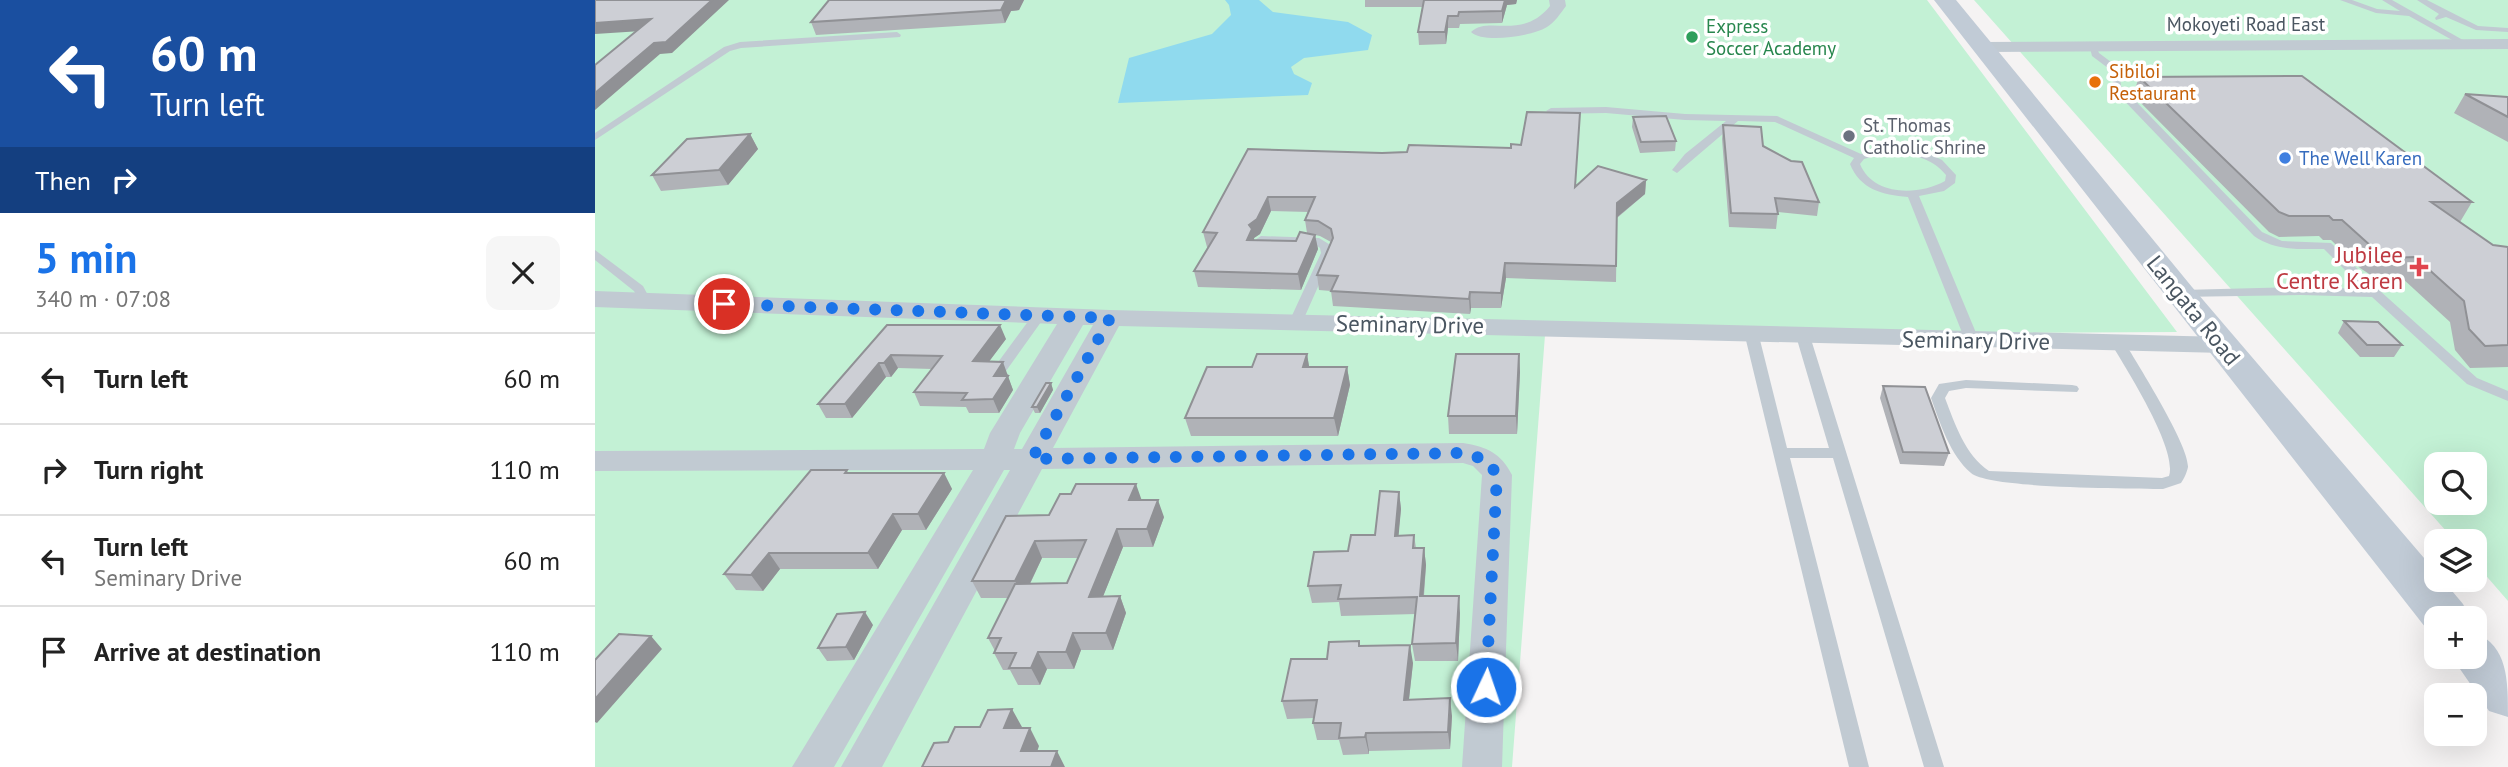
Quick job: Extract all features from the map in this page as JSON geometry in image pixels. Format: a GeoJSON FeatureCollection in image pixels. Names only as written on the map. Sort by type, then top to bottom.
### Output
{"type":"FeatureCollection","features":[{"type":"Feature","properties":{"kind":"main road","name":"Langata Road"},"geometry":{"type":"LineString","coordinates":[[1945,0],[2180,294],[2436,606]]}},
{"type":"Feature","properties":{"kind":"main road"},"geometry":{"type":"LineString","coordinates":[[2487,668],[2508,695]]}},
{"type":"Feature","properties":{"kind":"street"},"geometry":{"type":"LineString","coordinates":[[1479,32],[1532,29],[1547,22],[1558,6],[1557,0]]}},
{"type":"Feature","properties":{"kind":"street","name":"Mokoyeti Road East"},"geometry":{"type":"LineString","coordinates":[[1984,47],[2508,44]]}},
{"type":"Feature","properties":{"kind":"street","name":"Seminary Drive"},"geometry":{"type":"LineString","coordinates":[[595,299],[1110,318],[2224,345]]}},
{"type":"Feature","properties":{"kind":"street"},"geometry":{"type":"LineString","coordinates":[[812,767],[995,459],[1005,433],[1075,316]]}},
{"type":"Feature","properties":{"kind":"street"},"geometry":{"type":"LineString","coordinates":[[861,767],[1110,318]]}},
{"type":"Feature","properties":{"kind":"street"},"geometry":{"type":"LineString","coordinates":[[595,461],[1463,453],[1487,460],[1497,475],[1482,767]]}},
{"type":"Feature","properties":{"kind":"lane"},"geometry":{"type":"LineString","coordinates":[[2344,0],[2376,10],[2412,14]]}},
{"type":"Feature","properties":{"kind":"lane"},"geometry":{"type":"LineString","coordinates":[[2386,0],[2466,44]]}},
{"type":"Feature","properties":{"kind":"lane"},"geometry":{"type":"LineString","coordinates":[[2421,0],[2476,28],[2508,30]]}},
{"type":"Feature","properties":{"kind":"lane"},"geometry":{"type":"LineString","coordinates":[[2424,20],[2445,14]]}},
{"type":"Feature","properties":{"kind":"lane"},"geometry":{"type":"LineString","coordinates":[[595,137],[727,49],[740,45],[897,35]]}},
{"type":"Feature","properties":{"kind":"lane"},"geometry":{"type":"LineString","coordinates":[[2092,46],[2095,54],[2116,70],[2116,87],[2258,234],[2279,245],[2327,245],[2375,293],[2472,381],[2508,396]]}},
{"type":"Feature","properties":{"kind":"lane"},"geometry":{"type":"LineString","coordinates":[[1551,111],[1616,110],[1787,122],[1860,157]]}},
{"type":"Feature","properties":{"kind":"lane"},"geometry":{"type":"LineString","coordinates":[[1677,170],[1689,156],[1737,118]]}},
{"type":"Feature","properties":{"kind":"lane"},"geometry":{"type":"LineString","coordinates":[[1886,150],[1919,154],[1946,167],[1951,175],[1950,183],[1942,189],[1912,194],[1894,192],[1864,180],[1856,172],[1855,164],[1860,157],[1886,150]]}},
{"type":"Feature","properties":{"kind":"lane"},"geometry":{"type":"LineString","coordinates":[[1912,194],[1972,340]]}},
{"type":"Feature","properties":{"kind":"lane"},"geometry":{"type":"LineString","coordinates":[[1261,240],[1319,242],[1326,246],[1327,253],[1296,322]]}},
{"type":"Feature","properties":{"kind":"lane"},"geometry":{"type":"LineString","coordinates":[[595,254],[639,289],[645,301]]}},
{"type":"Feature","properties":{"kind":"lane"},"geometry":{"type":"LineString","coordinates":[[2180,294],[2301,291],[2375,293]]}},
{"type":"Feature","properties":{"kind":"lane"},"geometry":{"type":"LineString","coordinates":[[1001,368],[1040,315]]}},
{"type":"Feature","properties":{"kind":"lane"},"geometry":{"type":"LineString","coordinates":[[1751,332],[1859,767]]}},
{"type":"Feature","properties":{"kind":"lane"},"geometry":{"type":"LineString","coordinates":[[1803,336],[1934,767]]}},
{"type":"Feature","properties":{"kind":"lane"},"geometry":{"type":"LineString","coordinates":[[2072,389],[1966,384],[1944,387],[1938,398],[1951,432],[1974,467],[1985,475],[2163,484],[2176,479],[2180,467],[2176,450],[2118,343]]}},
{"type":"Feature","properties":{"kind":"lane"},"geometry":{"type":"LineString","coordinates":[[1781,453],[1838,453]]}},
{"type":"Feature","properties":{"kind":"green space"},"geometry":{"type":"Polygon","coordinates":[[[595,0],[1927,0],[2177,332],[1545,335],[1512,767],[595,767],[595,0]]]}},
{"type":"Feature","properties":{"kind":"green space"},"geometry":{"type":"Polygon","coordinates":[[[1974,0],[2508,0],[2508,601],[2487,577],[2487,529],[2444,529],[2432,515],[2487,515],[2487,452],[2424,452],[2424,506],[1974,0]]]}},
{"type":"Feature","properties":{"kind":"water"},"geometry":{"type":"Polygon","coordinates":[[[1225,0],[1259,0],[1273,12],[1348,22],[1372,35],[1368,50],[1304,58],[1291,67],[1294,74],[1312,83],[1308,95],[1118,103],[1129,58],[1212,34],[1231,15],[1225,0]]]}},
{"type":"Feature","properties":{"kind":"building"},"geometry":{"type":"Polygon","coordinates":[[[595,0],[712,0],[666,42],[654,43],[595,93],[595,65],[651,19],[595,23],[595,0]]]}},
{"type":"Feature","properties":{"kind":"building"},"geometry":{"type":"Polygon","coordinates":[[[829,0],[1006,0],[1001,10],[811,22],[829,0]]]}},
{"type":"Feature","properties":{"kind":"building"},"geometry":{"type":"Polygon","coordinates":[[[1424,0],[1505,0],[1502,11],[1459,12],[1458,16],[1448,16],[1445,32],[1418,32],[1424,0]]]}},
{"type":"Feature","properties":{"kind":"building"},"geometry":{"type":"Polygon","coordinates":[[[2302,76],[2472,202],[2431,202],[2493,245],[2508,247],[2508,345],[2485,346],[2469,329],[2464,301],[2415,257],[2389,258],[2372,247],[2342,220],[2333,220],[2329,216],[2289,216],[2279,212],[2139,77],[2302,76]]]}},
{"type":"Feature","properties":{"kind":"building"},"geometry":{"type":"Polygon","coordinates":[[[2465,94],[2508,97],[2508,117],[2465,94]]]}},
{"type":"Feature","properties":{"kind":"building"},"geometry":{"type":"Polygon","coordinates":[[[1527,112],[1580,113],[1575,187],[1598,166],[1646,180],[1617,203],[1616,266],[1505,263],[1501,293],[1470,292],[1469,299],[1331,291],[1338,276],[1317,275],[1333,238],[1331,229],[1318,221],[1305,220],[1315,197],[1268,197],[1257,219],[1249,225],[1252,229],[1247,240],[1296,241],[1300,232],[1315,235],[1298,274],[1194,271],[1217,233],[1203,232],[1248,149],[1382,153],[1407,152],[1409,145],[1511,148],[1511,144],[1521,145],[1527,112]]]}},
{"type":"Feature","properties":{"kind":"building"},"geometry":{"type":"Polygon","coordinates":[[[1666,116],[1676,141],[1641,142],[1633,117],[1666,116]]]}},
{"type":"Feature","properties":{"kind":"building"},"geometry":{"type":"Polygon","coordinates":[[[1723,125],[1761,127],[1763,146],[1791,161],[1802,162],[1819,202],[1775,198],[1778,214],[1731,213],[1723,125]]]}},
{"type":"Feature","properties":{"kind":"building"},"geometry":{"type":"Polygon","coordinates":[[[750,134],[719,170],[652,175],[687,139],[750,134]]]}},
{"type":"Feature","properties":{"kind":"building"},"geometry":{"type":"Polygon","coordinates":[[[2344,321],[2378,322],[2402,345],[2367,345],[2344,321]]]}},
{"type":"Feature","properties":{"kind":"building"},"geometry":{"type":"Polygon","coordinates":[[[887,325],[1000,325],[973,361],[1003,362],[994,376],[1008,376],[993,399],[962,400],[967,393],[914,392],[942,356],[891,355],[884,363],[879,363],[845,404],[818,404],[887,325]]]}},
{"type":"Feature","properties":{"kind":"building"},"geometry":{"type":"Polygon","coordinates":[[[1257,354],[1307,354],[1303,367],[1347,367],[1334,418],[1185,418],[1207,367],[1252,367],[1257,354]]]}},
{"type":"Feature","properties":{"kind":"building"},"geometry":{"type":"Polygon","coordinates":[[[1456,354],[1519,354],[1516,416],[1448,416],[1456,354]]]}},
{"type":"Feature","properties":{"kind":"building"},"geometry":{"type":"Polygon","coordinates":[[[1046,383],[1051,383],[1037,407],[1032,407],[1046,383]]]}},
{"type":"Feature","properties":{"kind":"building"},"geometry":{"type":"Polygon","coordinates":[[[1883,386],[1925,387],[1949,453],[1903,452],[1883,386]]]}},
{"type":"Feature","properties":{"kind":"building"},"geometry":{"type":"Polygon","coordinates":[[[811,470],[847,470],[845,473],[944,473],[918,514],[893,514],[868,553],[769,553],[751,575],[724,574],[811,470]]]}},
{"type":"Feature","properties":{"kind":"building"},"geometry":{"type":"Polygon","coordinates":[[[1076,484],[1136,484],[1129,500],[1158,500],[1147,529],[1117,529],[1089,597],[1120,596],[1106,633],[1073,633],[1066,652],[1038,652],[1031,668],[1009,668],[1016,653],[994,653],[1001,638],[988,638],[1015,584],[1067,583],[1086,540],[1035,541],[1015,581],[972,581],[1006,516],[1049,515],[1060,494],[1071,494],[1076,484]]]}},
{"type":"Feature","properties":{"kind":"building"},"geometry":{"type":"Polygon","coordinates":[[[1380,491],[1399,492],[1395,536],[1414,535],[1413,548],[1424,548],[1420,596],[1459,596],[1456,643],[1412,644],[1417,597],[1338,599],[1341,585],[1308,586],[1314,552],[1348,551],[1351,535],[1375,535],[1380,491]]]}},
{"type":"Feature","properties":{"kind":"building"},"geometry":{"type":"Polygon","coordinates":[[[865,612],[846,647],[818,648],[837,614],[865,612]]]}},
{"type":"Feature","properties":{"kind":"building"},"geometry":{"type":"Polygon","coordinates":[[[619,634],[651,636],[595,699],[595,660],[619,634]]]}},
{"type":"Feature","properties":{"kind":"building"},"geometry":{"type":"Polygon","coordinates":[[[1359,641],[1359,646],[1410,645],[1404,700],[1450,698],[1448,732],[1366,733],[1365,737],[1339,738],[1341,723],[1313,723],[1317,700],[1282,701],[1291,659],[1327,659],[1329,642],[1359,641]]]}},
{"type":"Feature","properties":{"kind":"building"},"geometry":{"type":"Polygon","coordinates":[[[1012,709],[1004,728],[1030,728],[1021,751],[1057,751],[1051,767],[922,767],[934,743],[948,742],[955,727],[980,727],[988,710],[1012,709]]]}},
{"type":"Feature","properties":{"kind":"place","name":"Express Soccer Academy"},"geometry":{"type":"Point","coordinates":[1692,37]}},
{"type":"Feature","properties":{"kind":"place","name":"Sibiloi Restaurant"},"geometry":{"type":"Point","coordinates":[2095,82]}},
{"type":"Feature","properties":{"kind":"place","name":"St. Thomas Catholic Shrine"},"geometry":{"type":"Point","coordinates":[1849,136]}},
{"type":"Feature","properties":{"kind":"place","name":"The Well Karen"},"geometry":{"type":"Point","coordinates":[2285,158]}},
{"type":"Feature","properties":{"kind":"place","name":"Jubilee Centre Karen"},"geometry":{"type":"Point","coordinates":[2419,267]}},
{"type":"Feature","properties":{"kind":"route"},"geometry":{"type":"LineString","coordinates":[[724,304],[1110,318],[1063,398],[1032,459],[1463,453],[1487,460],[1497,475],[1486,687]]}}]}
